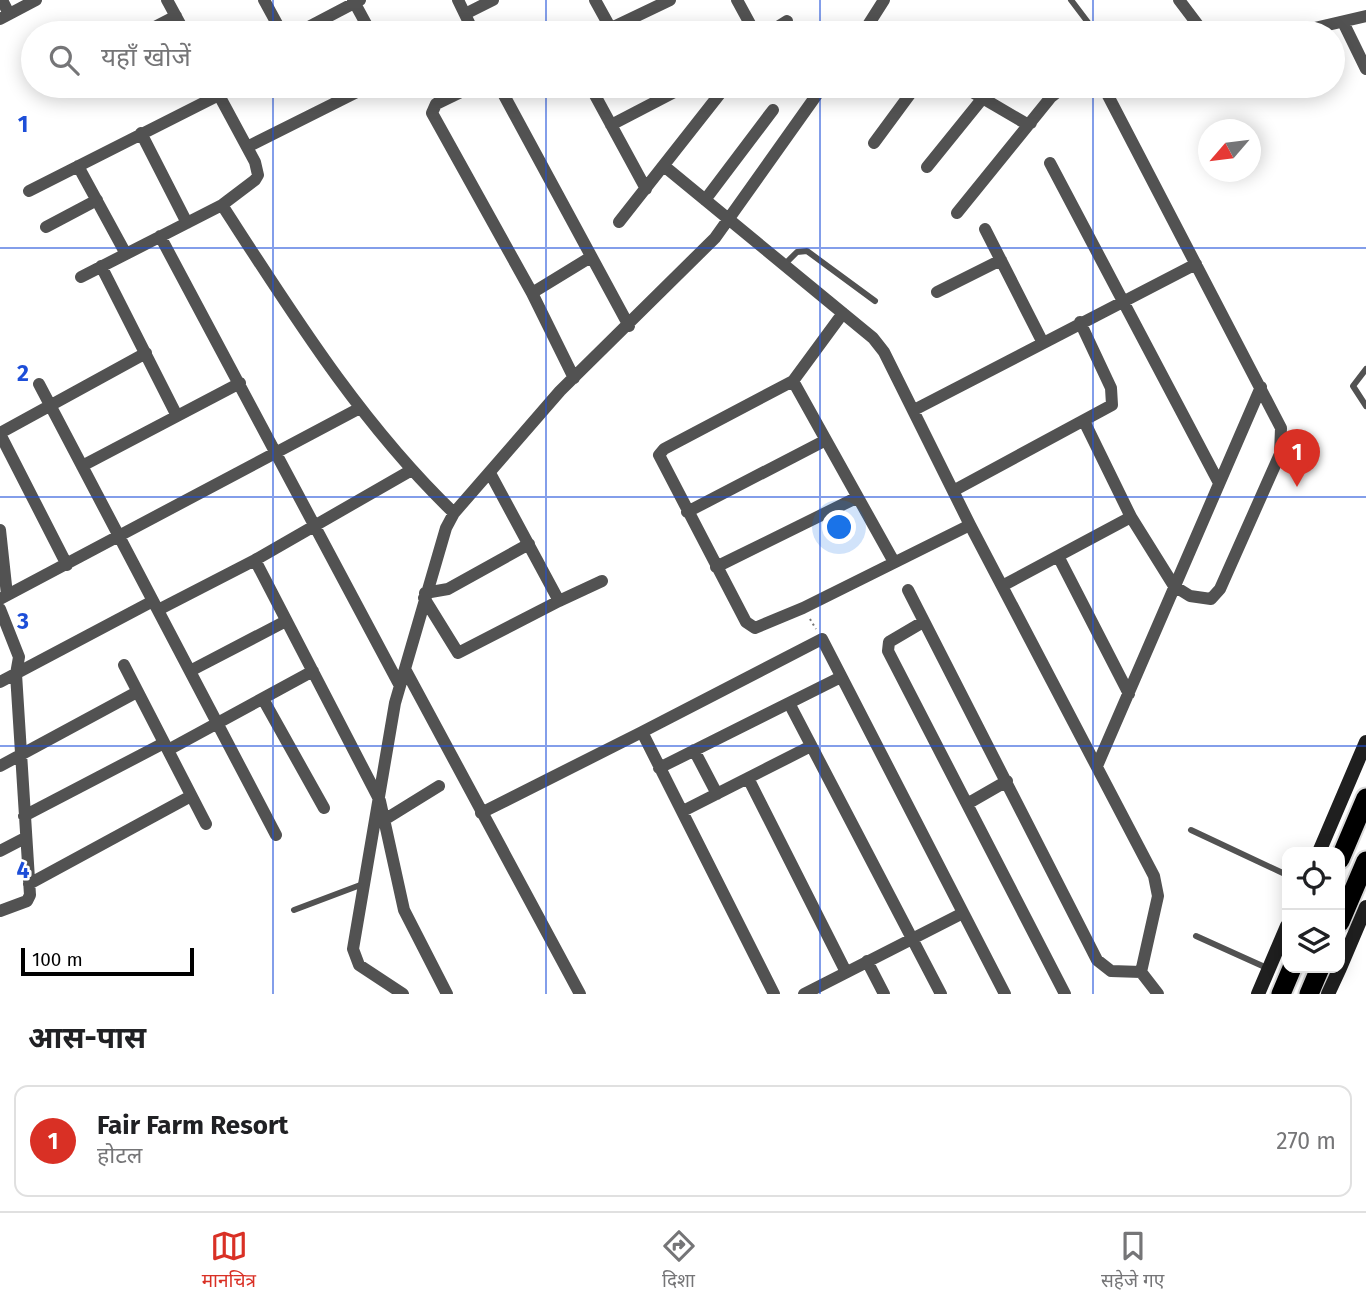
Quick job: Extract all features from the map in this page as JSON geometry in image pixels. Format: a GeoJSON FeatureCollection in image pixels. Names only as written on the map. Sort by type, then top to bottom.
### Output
{"type":"FeatureCollection","features":[{"type":"Feature","properties":{"kind":"highway"},"geometry":{"type":"LineString","coordinates":[[1345,847],[1366,798]]}},
{"type":"Feature","properties":{"kind":"highway"},"geometry":{"type":"LineString","coordinates":[[1345,910],[1366,861]]}},
{"type":"Feature","properties":{"kind":"highway"},"geometry":{"type":"LineString","coordinates":[[1281,994],[1290,973]]}},
{"type":"Feature","properties":{"kind":"highway"},"geometry":{"type":"LineString","coordinates":[[1309,994],[1318,973]]}},
{"type":"Feature","properties":{"kind":"main road"},"geometry":{"type":"LineString","coordinates":[[1321,847],[1366,742]]}},
{"type":"Feature","properties":{"kind":"main road"},"geometry":{"type":"LineString","coordinates":[[1345,956],[1366,907]]}},
{"type":"Feature","properties":{"kind":"main road"},"geometry":{"type":"LineString","coordinates":[[1258,994],[1282,938]]}},
{"type":"Feature","properties":{"kind":"main road"},"geometry":{"type":"LineString","coordinates":[[1328,994],[1338,973]]}},
{"type":"Feature","properties":{"kind":"street"},"geometry":{"type":"LineString","coordinates":[[2,0],[5,17],[36,0]]}},
{"type":"Feature","properties":{"kind":"street"},"geometry":{"type":"LineString","coordinates":[[167,0],[179,21]]}},
{"type":"Feature","properties":{"kind":"street"},"geometry":{"type":"LineString","coordinates":[[264,0],[275,21]]}},
{"type":"Feature","properties":{"kind":"street"},"geometry":{"type":"LineString","coordinates":[[458,0],[469,21]]}},
{"type":"Feature","properties":{"kind":"street"},"geometry":{"type":"LineString","coordinates":[[466,14],[493,0]]}},
{"type":"Feature","properties":{"kind":"street"},"geometry":{"type":"LineString","coordinates":[[595,0],[602,21]]}},
{"type":"Feature","properties":{"kind":"street"},"geometry":{"type":"LineString","coordinates":[[627,21],[670,0]]}},
{"type":"Feature","properties":{"kind":"street"},"geometry":{"type":"LineString","coordinates":[[737,0],[748,21]]}},
{"type":"Feature","properties":{"kind":"street"},"geometry":{"type":"LineString","coordinates":[[871,21],[884,0]]}},
{"type":"Feature","properties":{"kind":"street"},"geometry":{"type":"LineString","coordinates":[[1179,0],[1195,21]]}},
{"type":"Feature","properties":{"kind":"street"},"geometry":{"type":"LineString","coordinates":[[319,21],[356,1],[365,21]]}},
{"type":"Feature","properties":{"kind":"street"},"geometry":{"type":"LineString","coordinates":[[166,21],[176,16]]}},
{"type":"Feature","properties":{"kind":"street"},"geometry":{"type":"LineString","coordinates":[[1345,21],[1366,16]]}},
{"type":"Feature","properties":{"kind":"street"},"geometry":{"type":"LineString","coordinates":[[1345,26],[1366,69]]}},
{"type":"Feature","properties":{"kind":"street"},"geometry":{"type":"LineString","coordinates":[[29,191],[202,98]]}},
{"type":"Feature","properties":{"kind":"street"},"geometry":{"type":"LineString","coordinates":[[81,277],[222,205],[258,175],[247,147],[220,98]]}},
{"type":"Feature","properties":{"kind":"street"},"geometry":{"type":"LineString","coordinates":[[247,147],[345,98]]}},
{"type":"Feature","properties":{"kind":"street"},"geometry":{"type":"LineString","coordinates":[[448,98],[436,104],[432,113],[532,293],[574,378]]}},
{"type":"Feature","properties":{"kind":"street"},"geometry":{"type":"LineString","coordinates":[[505,98],[629,326]]}},
{"type":"Feature","properties":{"kind":"street"},"geometry":{"type":"LineString","coordinates":[[596,98],[646,189]]}},
{"type":"Feature","properties":{"kind":"street"},"geometry":{"type":"LineString","coordinates":[[611,125],[663,98]]}},
{"type":"Feature","properties":{"kind":"street"},"geometry":{"type":"LineString","coordinates":[[619,222],[717,98]]}},
{"type":"Feature","properties":{"kind":"street"},"geometry":{"type":"LineString","coordinates":[[403,994],[355,960],[353,950],[400,685],[443,535],[454,513],[574,378],[629,326],[730,221],[815,98]]}},
{"type":"Feature","properties":{"kind":"street"},"geometry":{"type":"LineString","coordinates":[[874,143],[907,98]]}},
{"type":"Feature","properties":{"kind":"street"},"geometry":{"type":"LineString","coordinates":[[957,213],[1054,98]]}},
{"type":"Feature","properties":{"kind":"street"},"geometry":{"type":"LineString","coordinates":[[1084,421],[1131,517],[1174,586],[1202,600],[1215,596],[1280,454],[1281,428],[1109,98]]}},
{"type":"Feature","properties":{"kind":"street"},"geometry":{"type":"LineString","coordinates":[[927,167],[982,99],[1025,123],[1031,123]]}},
{"type":"Feature","properties":{"kind":"street"},"geometry":{"type":"LineString","coordinates":[[705,200],[773,110]]}},
{"type":"Feature","properties":{"kind":"street"},"geometry":{"type":"LineString","coordinates":[[141,133],[187,223]]}},
{"type":"Feature","properties":{"kind":"street"},"geometry":{"type":"LineString","coordinates":[[1050,163],[1219,483]]}},
{"type":"Feature","properties":{"kind":"street"},"geometry":{"type":"LineString","coordinates":[[78,166],[125,254]]}},
{"type":"Feature","properties":{"kind":"street"},"geometry":{"type":"LineString","coordinates":[[664,166],[873,338],[884,352],[1157,887],[1158,896],[1141,972]]}},
{"type":"Feature","properties":{"kind":"street"},"geometry":{"type":"LineString","coordinates":[[46,228],[97,200]]}},
{"type":"Feature","properties":{"kind":"street"},"geometry":{"type":"LineString","coordinates":[[222,205],[294,316],[360,408],[410,471],[454,513]]}},
{"type":"Feature","properties":{"kind":"street"},"geometry":{"type":"LineString","coordinates":[[985,229],[1042,341]]}},
{"type":"Feature","properties":{"kind":"street"},"geometry":{"type":"LineString","coordinates":[[160,236],[400,685]]}},
{"type":"Feature","properties":{"kind":"street"},"geometry":{"type":"LineString","coordinates":[[532,293],[591,257]]}},
{"type":"Feature","properties":{"kind":"street"},"geometry":{"type":"LineString","coordinates":[[937,292],[1001,260]]}},
{"type":"Feature","properties":{"kind":"street"},"geometry":{"type":"LineString","coordinates":[[914,410],[1080,321],[1196,264]]}},
{"type":"Feature","properties":{"kind":"street"},"geometry":{"type":"LineString","coordinates":[[101,266],[177,416]]}},
{"type":"Feature","properties":{"kind":"street"},"geometry":{"type":"LineString","coordinates":[[843,313],[793,381],[662,450],[660,458],[687,512],[751,627],[761,626],[803,608],[970,525]]}},
{"type":"Feature","properties":{"kind":"street"},"geometry":{"type":"LineString","coordinates":[[953,491],[1108,410],[1113,401],[1111,388],[1080,321]]}},
{"type":"Feature","properties":{"kind":"street"},"geometry":{"type":"LineString","coordinates":[[67,565],[0,433],[146,353]]}},
{"type":"Feature","properties":{"kind":"street"},"geometry":{"type":"LineString","coordinates":[[793,381],[894,562]]}},
{"type":"Feature","properties":{"kind":"street"},"geometry":{"type":"LineString","coordinates":[[82,466],[240,383]]}},
{"type":"Feature","properties":{"kind":"street"},"geometry":{"type":"LineString","coordinates":[[39,384],[276,835]]}},
{"type":"Feature","properties":{"kind":"street"},"geometry":{"type":"LineString","coordinates":[[1097,766],[1261,387]]}},
{"type":"Feature","properties":{"kind":"street"},"geometry":{"type":"LineString","coordinates":[[0,530],[4,597],[360,408]]}},
{"type":"Feature","properties":{"kind":"street"},"geometry":{"type":"LineString","coordinates":[[687,512],[826,440]]}},
{"type":"Feature","properties":{"kind":"street"},"geometry":{"type":"LineString","coordinates":[[0,682],[156,605],[255,560],[410,471]]}},
{"type":"Feature","properties":{"kind":"street"},"geometry":{"type":"LineString","coordinates":[[490,473],[559,601]]}},
{"type":"Feature","properties":{"kind":"street"},"geometry":{"type":"LineString","coordinates":[[716,567],[856,498]]}},
{"type":"Feature","properties":{"kind":"street"},"geometry":{"type":"LineString","coordinates":[[1002,586],[1131,517]]}},
{"type":"Feature","properties":{"kind":"street"},"geometry":{"type":"LineString","coordinates":[[425,595],[448,589],[529,544]]}},
{"type":"Feature","properties":{"kind":"street"},"geometry":{"type":"LineString","coordinates":[[1058,556],[1129,694]]}},
{"type":"Feature","properties":{"kind":"street"},"geometry":{"type":"LineString","coordinates":[[255,560],[380,801],[404,910],[447,994]]}},
{"type":"Feature","properties":{"kind":"street"},"geometry":{"type":"LineString","coordinates":[[425,595],[458,653],[602,581]]}},
{"type":"Feature","properties":{"kind":"street"},"geometry":{"type":"LineString","coordinates":[[908,590],[1097,960],[1111,971],[1141,972]]}},
{"type":"Feature","properties":{"kind":"street"},"geometry":{"type":"LineString","coordinates":[[0,609],[19,657],[16,674],[29,884],[27,901],[0,911]]}},
{"type":"Feature","properties":{"kind":"street"},"geometry":{"type":"LineString","coordinates":[[190,671],[286,621]]}},
{"type":"Feature","properties":{"kind":"street"},"geometry":{"type":"LineString","coordinates":[[923,622],[889,642],[888,651],[1065,994]]}},
{"type":"Feature","properties":{"kind":"street"},"geometry":{"type":"LineString","coordinates":[[481,813],[822,639],[1005,994]]}},
{"type":"Feature","properties":{"kind":"street"},"geometry":{"type":"LineString","coordinates":[[124,665],[206,824]]}},
{"type":"Feature","properties":{"kind":"street"},"geometry":{"type":"LineString","coordinates":[[405,669],[580,994]]}},
{"type":"Feature","properties":{"kind":"street"},"geometry":{"type":"LineString","coordinates":[[24,816],[217,724],[313,671]]}},
{"type":"Feature","properties":{"kind":"street"},"geometry":{"type":"LineString","coordinates":[[659,768],[842,677]]}},
{"type":"Feature","properties":{"kind":"street"},"geometry":{"type":"LineString","coordinates":[[0,766],[137,691]]}},
{"type":"Feature","properties":{"kind":"street"},"geometry":{"type":"LineString","coordinates":[[263,699],[324,808]]}},
{"type":"Feature","properties":{"kind":"street"},"geometry":{"type":"LineString","coordinates":[[789,703],[910,940],[941,994]]}},
{"type":"Feature","properties":{"kind":"street"},"geometry":{"type":"LineString","coordinates":[[642,732],[774,994]]}},
{"type":"Feature","properties":{"kind":"street"},"geometry":{"type":"LineString","coordinates":[[683,811],[749,780],[811,746]]}},
{"type":"Feature","properties":{"kind":"street"},"geometry":{"type":"LineString","coordinates":[[694,750],[718,794]]}},
{"type":"Feature","properties":{"kind":"street"},"geometry":{"type":"LineString","coordinates":[[749,780],[846,972]]}},
{"type":"Feature","properties":{"kind":"street"},"geometry":{"type":"LineString","coordinates":[[967,804],[1007,781]]}},
{"type":"Feature","properties":{"kind":"street"},"geometry":{"type":"LineString","coordinates":[[384,820],[439,786]]}},
{"type":"Feature","properties":{"kind":"street"},"geometry":{"type":"LineString","coordinates":[[29,884],[191,796]]}},
{"type":"Feature","properties":{"kind":"street"},"geometry":{"type":"LineString","coordinates":[[0,851],[25,838]]}},
{"type":"Feature","properties":{"kind":"street"},"geometry":{"type":"LineString","coordinates":[[804,994],[962,913]]}},
{"type":"Feature","properties":{"kind":"street"},"geometry":{"type":"LineString","coordinates":[[867,961],[884,994]]}},
{"type":"Feature","properties":{"kind":"street"},"geometry":{"type":"LineString","coordinates":[[1141,972],[1158,994]]}},
{"type":"Feature","properties":{"kind":"lane"},"geometry":{"type":"LineString","coordinates":[[1071,0],[1087,21]]}},
{"type":"Feature","properties":{"kind":"lane"},"geometry":{"type":"LineString","coordinates":[[784,265],[797,252],[813,253],[875,301]]}},
{"type":"Feature","properties":{"kind":"lane"},"geometry":{"type":"LineString","coordinates":[[1366,369],[1353,386],[1366,405]]}},
{"type":"Feature","properties":{"kind":"lane"},"geometry":{"type":"LineString","coordinates":[[1191,830],[1282,873]]}},
{"type":"Feature","properties":{"kind":"lane"},"geometry":{"type":"LineString","coordinates":[[295,910],[363,884]]}},
{"type":"Feature","properties":{"kind":"lane"},"geometry":{"type":"LineString","coordinates":[[1196,936],[1269,969]]}},
{"type":"Feature","properties":{"kind":"path"},"geometry":{"type":"LineString","coordinates":[[803,608],[822,639]]}},
{"type":"Feature","properties":{"kind":"place","name":"Fair Farm Resort"},"geometry":{"type":"Point","coordinates":[1297,487]}}]}
